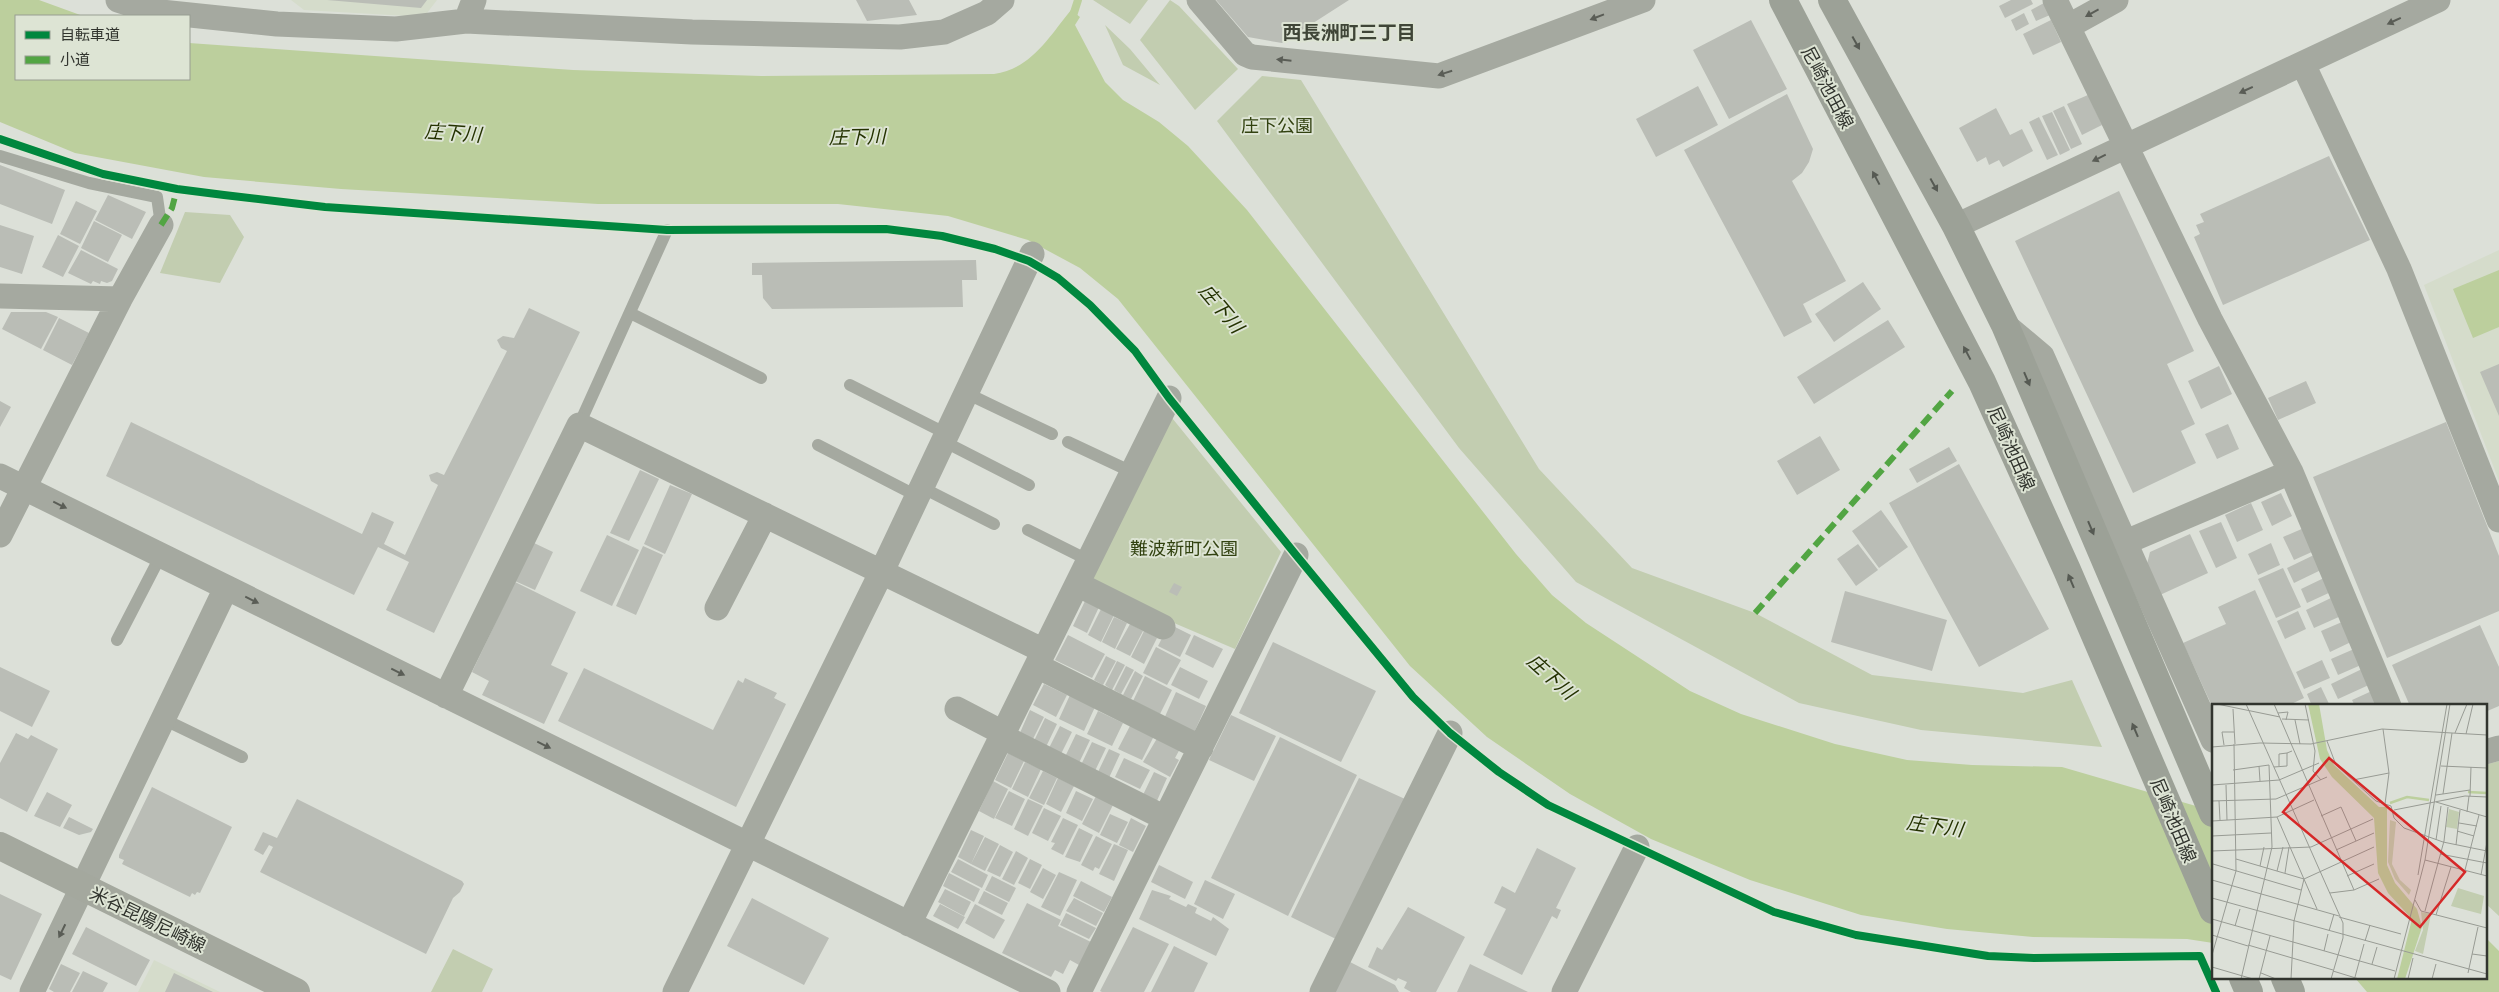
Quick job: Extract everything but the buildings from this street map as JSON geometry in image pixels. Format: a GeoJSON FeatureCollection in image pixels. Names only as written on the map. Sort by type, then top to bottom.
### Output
{"type":"FeatureCollection","features":[{"type":"Feature","properties":{"kind":"main road","name":"尼崎池田線"},"geometry":{"type":"LineString","coordinates":[[1783,0],[1982,382],[2067,570],[2212,908]]}},
{"type":"Feature","properties":{"kind":"main road"},"geometry":{"type":"LineString","coordinates":[[1832,0],[1956,226],[2005,325],[2212,811]]}},
{"type":"Feature","properties":{"kind":"main road","name":"米谷昆陽尼崎線"},"geometry":{"type":"LineString","coordinates":[[0,846],[296,992]]}},
{"type":"Feature","properties":{"kind":"main road"},"geometry":{"type":"LineString","coordinates":[[2244,980],[2249,992]]}},
{"type":"Feature","properties":{"kind":"main road"},"geometry":{"type":"LineString","coordinates":[[2285,980],[2291,992]]}},
{"type":"Feature","properties":{"kind":"street"},"geometry":{"type":"LineString","coordinates":[[118,0],[152,11],[278,24],[396,29],[470,11],[692,32],[900,37],[944,32],[987,13],[1002,0]]}},
{"type":"Feature","properties":{"kind":"street"},"geometry":{"type":"LineString","coordinates":[[1199,0],[1245,54],[1252,57],[1439,76],[1643,0]]}},
{"type":"Feature","properties":{"kind":"street"},"geometry":{"type":"LineString","coordinates":[[2055,0],[2210,319],[2291,472],[2388,704]]}},
{"type":"Feature","properties":{"kind":"street"},"geometry":{"type":"LineString","coordinates":[[2069,26],[2116,0]]}},
{"type":"Feature","properties":{"kind":"street"},"geometry":{"type":"LineString","coordinates":[[1956,226],[2438,0]]}},
{"type":"Feature","properties":{"kind":"street"},"geometry":{"type":"LineString","coordinates":[[2303,64],[2399,269],[2499,520]]}},
{"type":"Feature","properties":{"kind":"street"},"geometry":{"type":"LineString","coordinates":[[0,535],[120,299],[162,225]]}},
{"type":"Feature","properties":{"kind":"street"},"geometry":{"type":"LineString","coordinates":[[675,992],[882,571],[1032,254]]}},
{"type":"Feature","properties":{"kind":"street"},"geometry":{"type":"LineString","coordinates":[[0,296],[120,299]]}},
{"type":"Feature","properties":{"kind":"street"},"geometry":{"type":"LineString","coordinates":[[2005,325],[2042,356],[2212,738]]}},
{"type":"Feature","properties":{"kind":"street"},"geometry":{"type":"LineString","coordinates":[[908,924],[1170,398]]}},
{"type":"Feature","properties":{"kind":"street"},"geometry":{"type":"LineString","coordinates":[[446,696],[579,425],[882,571],[1200,748]]}},
{"type":"Feature","properties":{"kind":"street"},"geometry":{"type":"LineString","coordinates":[[2126,542],[2291,472]]}},
{"type":"Feature","properties":{"kind":"street"},"geometry":{"type":"LineString","coordinates":[[0,476],[748,846],[1048,992]]}},
{"type":"Feature","properties":{"kind":"street"},"geometry":{"type":"LineString","coordinates":[[717,608],[765,514]]}},
{"type":"Feature","properties":{"kind":"street"},"geometry":{"type":"LineString","coordinates":[[1079,992],[1296,555]]}},
{"type":"Feature","properties":{"kind":"street"},"geometry":{"type":"LineString","coordinates":[[1077,584],[1163,627]]}},
{"type":"Feature","properties":{"kind":"street"},"geometry":{"type":"LineString","coordinates":[[32,992],[226,588]]}},
{"type":"Feature","properties":{"kind":"street"},"geometry":{"type":"LineString","coordinates":[[958,709],[1002,735],[1165,818]]}},
{"type":"Feature","properties":{"kind":"street"},"geometry":{"type":"LineString","coordinates":[[1322,992],[1450,733]]}},
{"type":"Feature","properties":{"kind":"street"},"geometry":{"type":"LineString","coordinates":[[2486,752],[2499,748]]}},
{"type":"Feature","properties":{"kind":"street"},"geometry":{"type":"LineString","coordinates":[[1564,992],[1637,847]]}},
{"type":"Feature","properties":{"kind":"lane"},"geometry":{"type":"LineString","coordinates":[[0,156],[89,182],[157,197],[162,225]]}},
{"type":"Feature","properties":{"kind":"lane"},"geometry":{"type":"LineString","coordinates":[[579,425],[667,230]]}},
{"type":"Feature","properties":{"kind":"lane"},"geometry":{"type":"LineString","coordinates":[[630,313],[761,378]]}},
{"type":"Feature","properties":{"kind":"lane"},"geometry":{"type":"LineString","coordinates":[[850,385],[1029,485]]}},
{"type":"Feature","properties":{"kind":"lane"},"geometry":{"type":"LineString","coordinates":[[966,392],[1052,434]]}},
{"type":"Feature","properties":{"kind":"lane"},"geometry":{"type":"LineString","coordinates":[[1068,442],[1132,472]]}},
{"type":"Feature","properties":{"kind":"lane"},"geometry":{"type":"LineString","coordinates":[[818,445],[919,492],[994,524]]}},
{"type":"Feature","properties":{"kind":"lane"},"geometry":{"type":"LineString","coordinates":[[1028,530],[1088,560]]}},
{"type":"Feature","properties":{"kind":"lane"},"geometry":{"type":"LineString","coordinates":[[117,640],[161,555]]}},
{"type":"Feature","properties":{"kind":"lane"},"geometry":{"type":"LineString","coordinates":[[163,719],[242,757]]}},
{"type":"Feature","properties":{"kind":"shaded area"},"geometry":{"type":"Polygon","coordinates":[[[291,0],[437,0],[424,17],[304,10],[291,0]]]}},
{"type":"Feature","properties":{"kind":"shaded area"},"geometry":{"type":"Polygon","coordinates":[[[2499,250],[2499,481],[2424,285],[2499,250]]]}},
{"type":"Feature","properties":{"kind":"shaded area"},"geometry":{"type":"Polygon","coordinates":[[[154,960],[220,992],[138,992],[154,960]]]}},
{"type":"Feature","properties":{"kind":"green space"},"geometry":{"type":"Polygon","coordinates":[[[1093,0],[1148,0],[1130,24],[1093,0]]]}},
{"type":"Feature","properties":{"kind":"green space"},"geometry":{"type":"Polygon","coordinates":[[[1170,0],[1179,6],[1238,69],[1195,110],[1140,40],[1170,0]]]}},
{"type":"Feature","properties":{"kind":"green space"},"geometry":{"type":"Polygon","coordinates":[[[1105,25],[1130,49],[1160,85],[1123,65],[1105,25]]]}},
{"type":"Feature","properties":{"kind":"green space","name":"庄下公園"},"geometry":{"type":"Polygon","coordinates":[[[1262,76],[1301,80],[1539,469],[1632,568],[1755,613],[1872,675],[2023,693],[2072,680],[2102,747],[1921,730],[1799,703],[1576,582],[1459,448],[1217,121],[1262,76]]]}},
{"type":"Feature","properties":{"kind":"green space"},"geometry":{"type":"Polygon","coordinates":[[[185,212],[230,215],[244,237],[220,283],[160,273],[185,212]]]}},
{"type":"Feature","properties":{"kind":"green space","name":"難波新町公園"},"geometry":{"type":"Polygon","coordinates":[[[1168,413],[1281,552],[1235,649],[1085,585],[1168,413]]]}},
{"type":"Feature","properties":{"kind":"green space"},"geometry":{"type":"Polygon","coordinates":[[[2499,761],[2499,916],[2486,904],[2486,765],[2499,761]]]}},
{"type":"Feature","properties":{"kind":"green space"},"geometry":{"type":"Polygon","coordinates":[[[453,949],[493,969],[482,992],[431,992],[453,949]]]}},
{"type":"Feature","properties":{"kind":"water","name":"庄下川"},"geometry":{"type":"Polygon","coordinates":[[[0,0],[39,0],[80,15],[15,15],[15,80],[190,80],[190,43],[573,70],[761,76],[994,74],[1019,66],[1029,59],[1047,41],[1071,10],[1080,17],[1075,25],[1105,82],[1123,100],[1159,122],[1188,146],[1247,210],[1516,554],[1552,595],[1586,623],[1690,691],[1741,714],[1835,744],[1907,760],[1972,765],[2062,767],[2212,811],[2212,943],[2187,939],[2033,937],[1947,929],[1861,915],[1750,880],[1651,839],[1570,794],[1487,737],[1410,666],[1118,299],[1080,268],[1028,240],[948,216],[838,204],[598,204],[341,189],[204,177],[75,153],[0,122],[0,0]]]}},
{"type":"Feature","properties":{"kind":"water"},"geometry":{"type":"Polygon","coordinates":[[[2499,270],[2499,327],[2473,338],[2453,289],[2499,270]]]}},
{"type":"Feature","properties":{"kind":"water"},"geometry":{"type":"Polygon","coordinates":[[[2486,938],[2499,951],[2499,992],[2367,992],[2357,980],[2486,980],[2486,938]]]}},
{"type":"Feature","properties":{"kind":"waterway"},"geometry":{"type":"LineString","coordinates":[[1071,22],[1078,0]]}},
{"type":"Feature","properties":{"kind":"marked path"},"geometry":{"type":"LineString","coordinates":[[161,225],[172,208],[177,189]]}},
{"type":"Feature","properties":{"kind":"marked path"},"geometry":{"type":"LineString","coordinates":[[1755,613],[1952,391]]}},
{"type":"Feature","properties":{"kind":"cycle path"},"geometry":{"type":"LineString","coordinates":[[0,139],[103,174],[177,189],[325,207],[667,230],[886,229],[942,236],[995,249],[1029,261],[1058,278],[1090,305],[1135,351],[1169,398],[1413,697],[1450,733],[1499,772],[1548,805],[1774,912],[1856,935],[1988,956],[2034,958],[2200,956],[2216,992]]}},
{"type":"Feature","properties":{"kind":"district","name":"西長洲町三丁目"},"geometry":{"type":"Point","coordinates":[1349,31]}}]}
